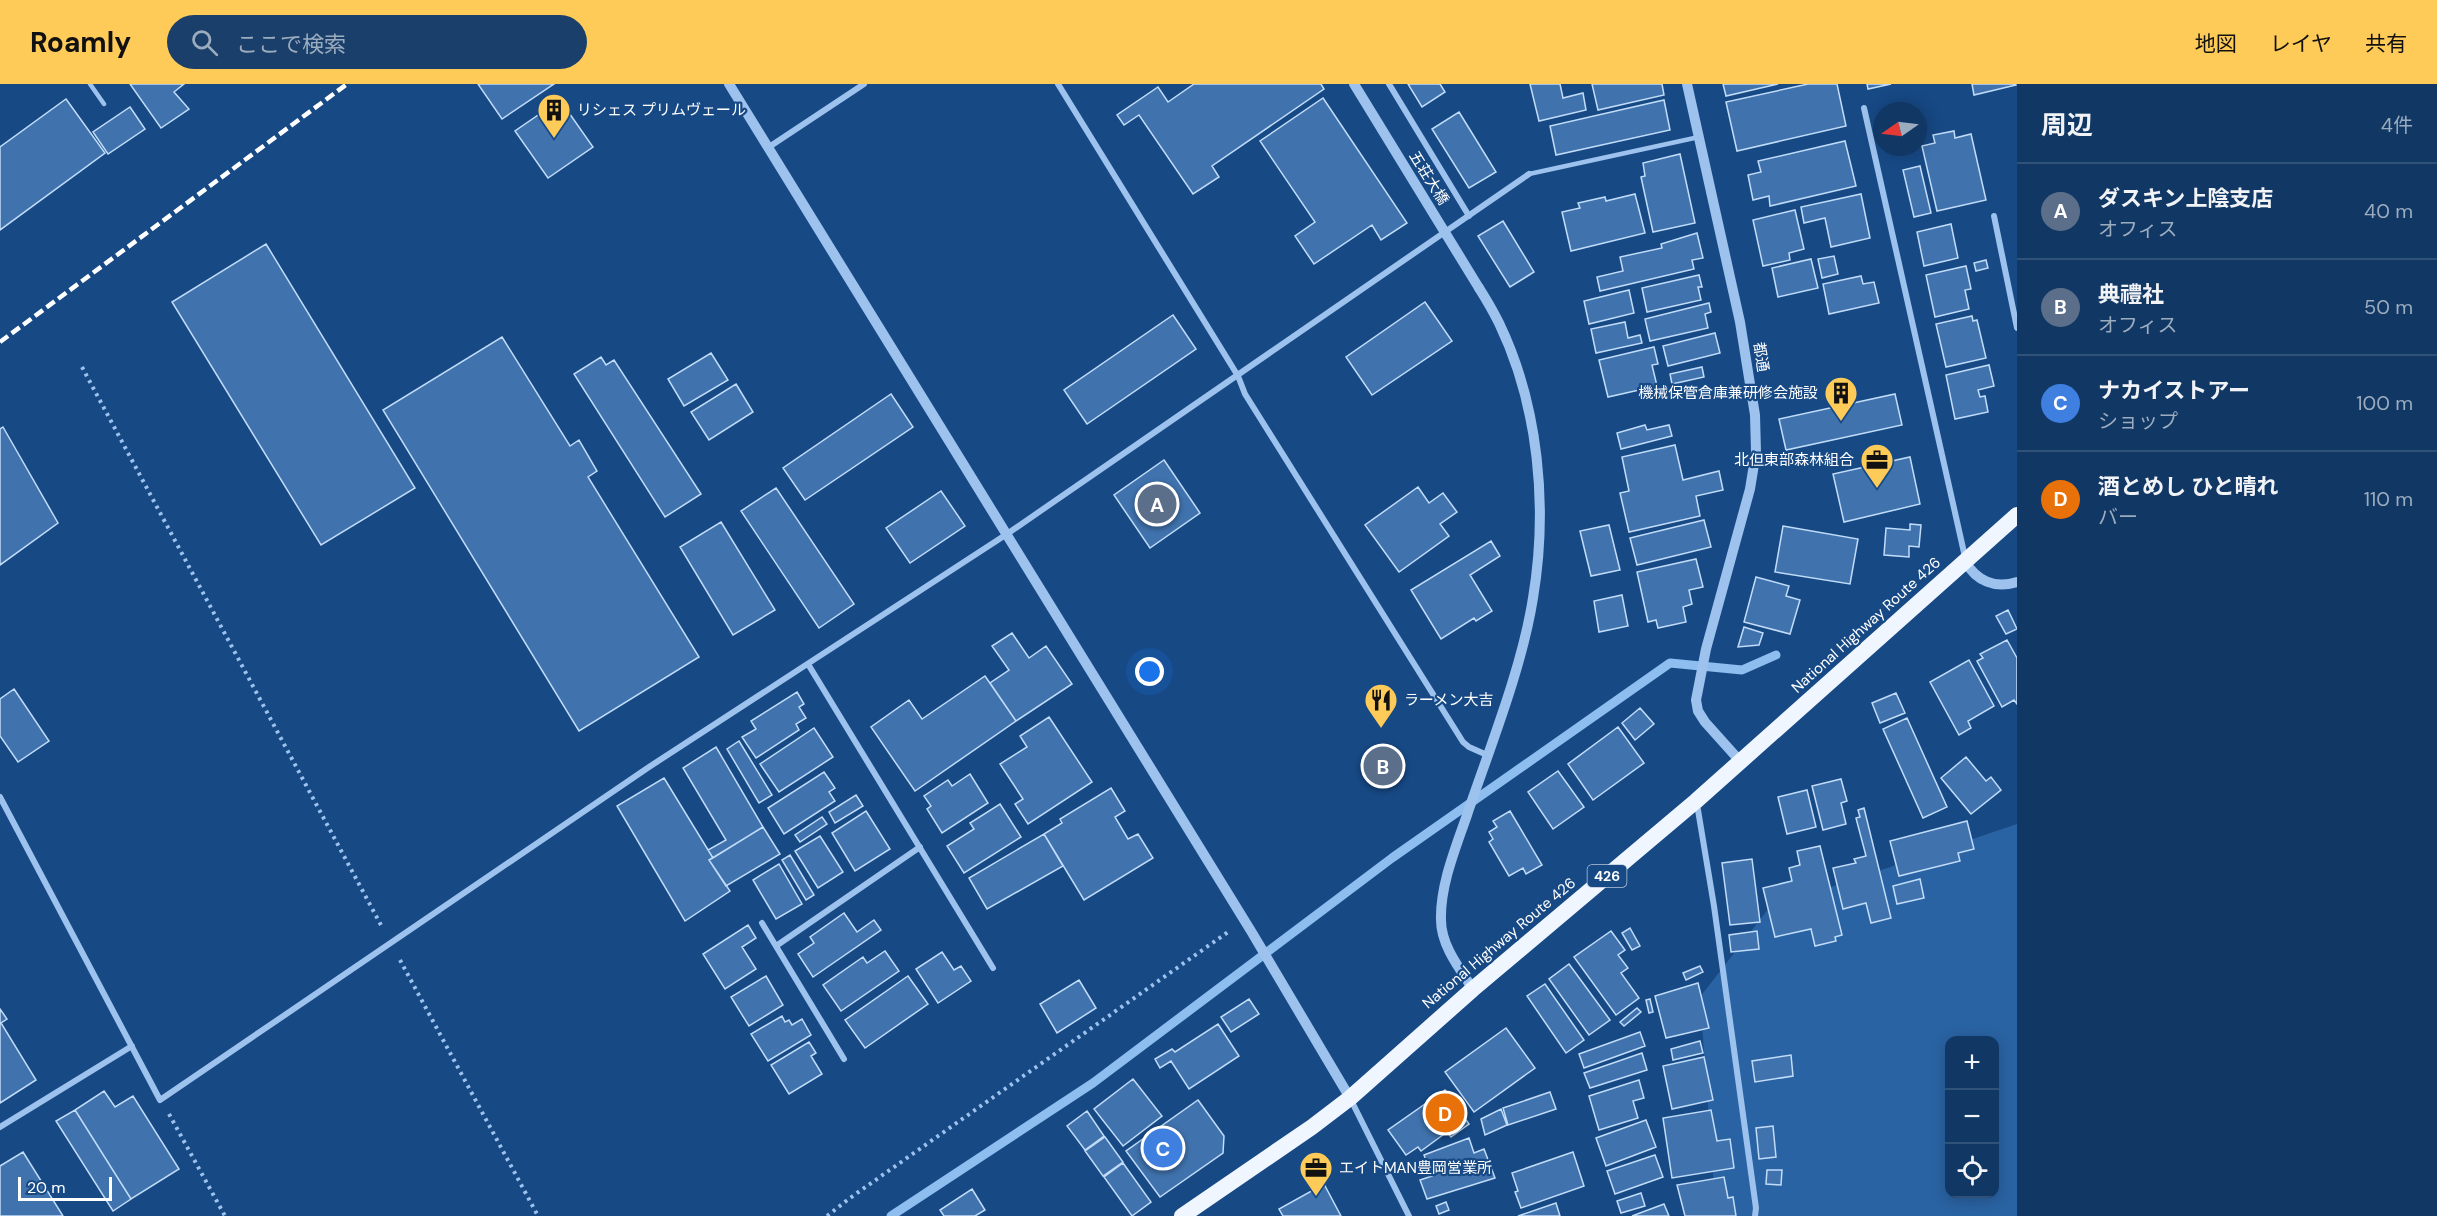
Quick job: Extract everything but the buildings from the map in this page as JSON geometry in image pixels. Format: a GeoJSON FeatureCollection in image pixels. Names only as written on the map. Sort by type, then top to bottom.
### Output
{"type":"FeatureCollection","features":[{"type":"Feature","properties":{"kind":"highway","name":"National Highway Route 426"},"geometry":{"type":"LineString","coordinates":[[1182,1216],[1312,1127],[1350,1098],[1473,989],[1696,801],[2017,515]]}},
{"type":"Feature","properties":{"kind":"street"},"geometry":{"type":"LineString","coordinates":[[729,84],[1251,931],[1350,1098],[1409,1216]]}},
{"type":"Feature","properties":{"kind":"street"},"geometry":{"type":"LineString","coordinates":[[769,147],[864,84]]}},
{"type":"Feature","properties":{"kind":"street"},"geometry":{"type":"LineString","coordinates":[[1058,84],[1238,376],[1245,394],[1462,742],[1487,755]]}},
{"type":"Feature","properties":{"kind":"street","name":"五荘大橋"},"geometry":{"type":"LineString","coordinates":[[1354,84],[1499,323],[1522,387],[1536,453],[1539,510],[1538,560],[1533,599],[1524,640],[1446,882],[1441,921],[1448,949],[1473,989]]}},
{"type":"Feature","properties":{"kind":"street"},"geometry":{"type":"LineString","coordinates":[[1389,84],[1469,216]]}},
{"type":"Feature","properties":{"kind":"street","name":"都通"},"geometry":{"type":"LineString","coordinates":[[1688,84],[1740,322],[1755,416],[1756,452],[1750,489],[1698,686],[1698,711],[1740,761]]}},
{"type":"Feature","properties":{"kind":"street"},"geometry":{"type":"LineString","coordinates":[[1864,108],[1965,561],[1975,575],[1983,581],[2003,585],[2017,582]]}},
{"type":"Feature","properties":{"kind":"street"},"geometry":{"type":"LineString","coordinates":[[0,797],[160,1100],[649,767],[1007,534],[1529,174]]}},
{"type":"Feature","properties":{"kind":"street"},"geometry":{"type":"LineString","coordinates":[[1994,216],[2017,328]]}},
{"type":"Feature","properties":{"kind":"street"},"geometry":{"type":"LineString","coordinates":[[808,664],[993,968]]}},
{"type":"Feature","properties":{"kind":"street"},"geometry":{"type":"LineString","coordinates":[[1696,801],[1725,979],[1756,1208],[1755,1216]]}},
{"type":"Feature","properties":{"kind":"street"},"geometry":{"type":"LineString","coordinates":[[776,946],[920,847]]}},
{"type":"Feature","properties":{"kind":"street"},"geometry":{"type":"LineString","coordinates":[[762,923],[844,1059]]}},
{"type":"Feature","properties":{"kind":"street"},"geometry":{"type":"LineString","coordinates":[[0,1127],[132,1046]]}},
{"type":"Feature","properties":{"kind":"lane"},"geometry":{"type":"LineString","coordinates":[[90,84],[104,104]]}},
{"type":"Feature","properties":{"kind":"lane"},"geometry":{"type":"LineString","coordinates":[[1529,174],[1699,136]]}},
{"type":"Feature","properties":{"kind":"path"},"geometry":{"type":"LineString","coordinates":[[82,367],[538,1216]]}},
{"type":"Feature","properties":{"kind":"path"},"geometry":{"type":"LineString","coordinates":[[827,1216],[1244,921]]}},
{"type":"Feature","properties":{"kind":"path"},"geometry":{"type":"LineString","coordinates":[[160,1100],[225,1216]]}},
{"type":"Feature","properties":{"kind":"shaded area"},"geometry":{"type":"Polygon","coordinates":[[[2017,824],[2017,1216],[1716,1216],[1700,997],[1769,908],[2017,824]]]}},
{"type":"Feature","properties":{"kind":"waterway"},"geometry":{"type":"LineString","coordinates":[[891,1216],[1093,1083],[1392,858],[1670,663],[1742,670],[1776,655]]}},
{"type":"Feature","properties":{"kind":"railway"},"geometry":{"type":"LineString","coordinates":[[0,342],[347,84]]}},
{"type":"Feature","properties":{"kind":"place","name":"リシェス プリムヴェール"},"geometry":{"type":"Point","coordinates":[554,139]}},
{"type":"Feature","properties":{"kind":"place","name":"機械保管倉庫兼研修会施設"},"geometry":{"type":"Point","coordinates":[1841,422]}},
{"type":"Feature","properties":{"kind":"place","name":"北但東部森林組合"},"geometry":{"type":"Point","coordinates":[1877,489]}},
{"type":"Feature","properties":{"kind":"place","name":"ダスキン上陰支店"},"geometry":{"type":"Point","coordinates":[1157,504]}},
{"type":"Feature","properties":{"kind":"place","name":"ラーメン大吉"},"geometry":{"type":"Point","coordinates":[1381,729]}},
{"type":"Feature","properties":{"kind":"place","name":"典禮社"},"geometry":{"type":"Point","coordinates":[1383,766]}},
{"type":"Feature","properties":{"kind":"place","name":"酒とめし ひと晴れ"},"geometry":{"type":"Point","coordinates":[1445,1113]}},
{"type":"Feature","properties":{"kind":"place","name":"ナカイストアー"},"geometry":{"type":"Point","coordinates":[1163,1148]}},
{"type":"Feature","properties":{"kind":"place","name":"エイトMAN豊岡営業所"},"geometry":{"type":"Point","coordinates":[1316,1197]}}]}
